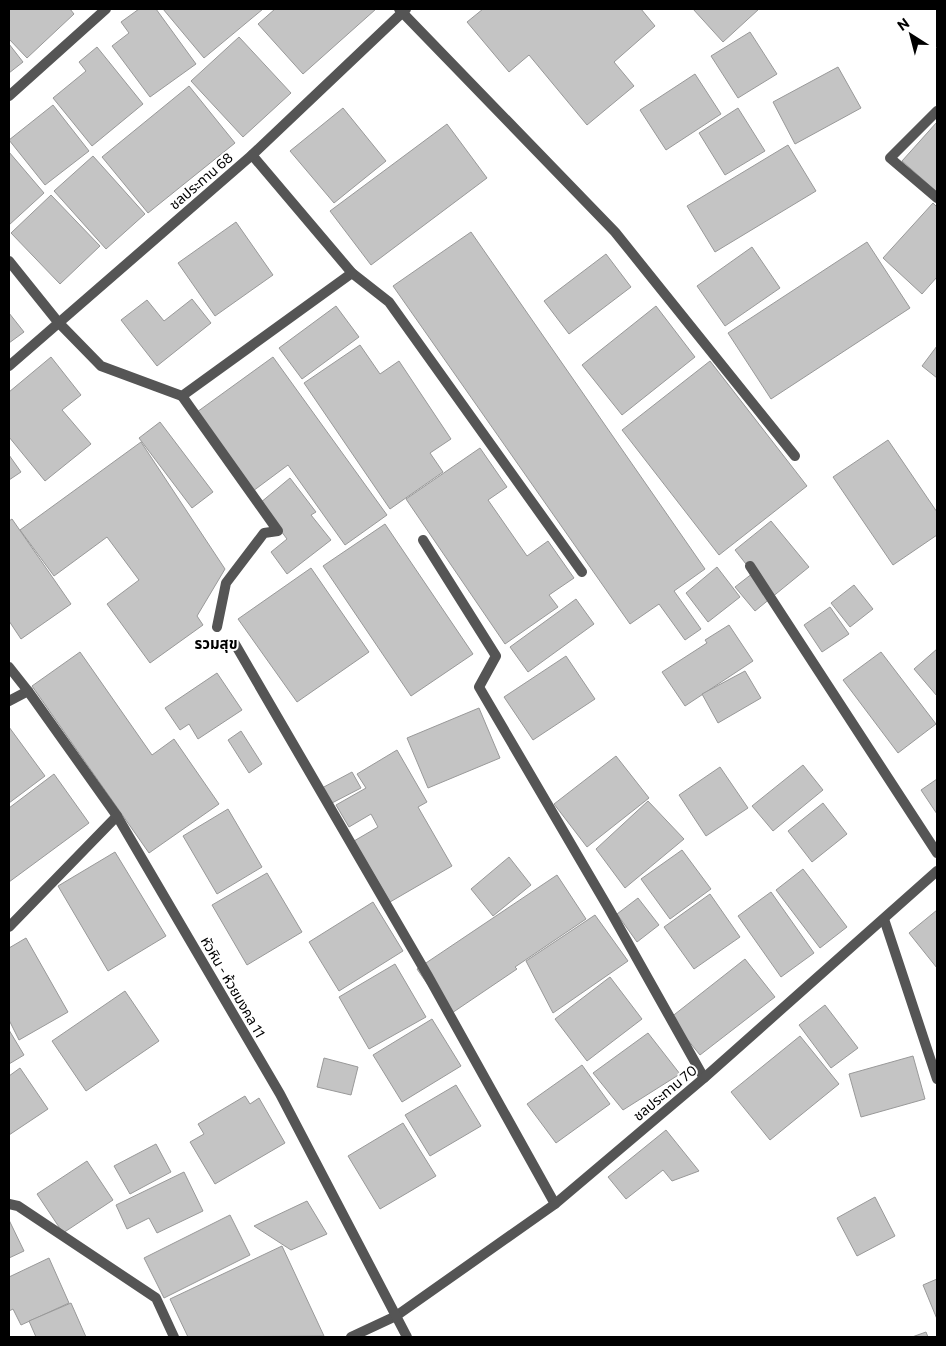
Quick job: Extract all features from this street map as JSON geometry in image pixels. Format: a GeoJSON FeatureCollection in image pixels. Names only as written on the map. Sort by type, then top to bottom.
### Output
{"type":"FeatureCollection","features":[{"type":"Feature","properties":{"kind":"street"},"geometry":{"type":"LineString","coordinates":[[9,96],[106,9]]}},
{"type":"Feature","properties":{"kind":"street"},"geometry":{"type":"LineString","coordinates":[[402,10],[615,232],[795,456]]}},
{"type":"Feature","properties":{"kind":"street","name":"ชลประทาน 68"},"geometry":{"type":"LineString","coordinates":[[9,366],[252,155],[402,10]]}},
{"type":"Feature","properties":{"kind":"street"},"geometry":{"type":"LineString","coordinates":[[937,111],[890,158],[937,198]]}},
{"type":"Feature","properties":{"kind":"street"},"geometry":{"type":"LineString","coordinates":[[252,155],[352,273],[389,302],[582,572]]}},
{"type":"Feature","properties":{"kind":"street"},"geometry":{"type":"LineString","coordinates":[[9,261],[58,322],[101,366],[182,396],[278,531],[264,533],[226,583],[217,627]]}},
{"type":"Feature","properties":{"kind":"street"},"geometry":{"type":"LineString","coordinates":[[182,396],[352,273]]}},
{"type":"Feature","properties":{"kind":"street"},"geometry":{"type":"LineString","coordinates":[[423,540],[496,656],[479,687],[704,1078]]}},
{"type":"Feature","properties":{"kind":"street"},"geometry":{"type":"LineString","coordinates":[[750,566],[937,853]]}},
{"type":"Feature","properties":{"kind":"street"},"geometry":{"type":"LineString","coordinates":[[235,644],[428,976],[555,1204]]}},
{"type":"Feature","properties":{"kind":"street","name":"หัวหิน - ห้วยมงคล 11"},"geometry":{"type":"LineString","coordinates":[[9,667],[117,816],[280,1094],[407,1337]]}},
{"type":"Feature","properties":{"kind":"street"},"geometry":{"type":"LineString","coordinates":[[9,701],[28,691]]}},
{"type":"Feature","properties":{"kind":"street"},"geometry":{"type":"LineString","coordinates":[[9,927],[117,816]]}},
{"type":"Feature","properties":{"kind":"street","name":"ชลประทาน 70"},"geometry":{"type":"LineString","coordinates":[[351,1337],[396,1316],[555,1204],[704,1078],[937,871]]}},
{"type":"Feature","properties":{"kind":"street"},"geometry":{"type":"LineString","coordinates":[[884,919],[937,1079]]}},
{"type":"Feature","properties":{"kind":"street"},"geometry":{"type":"LineString","coordinates":[[9,1204],[18,1206],[156,1298],[174,1337]]}},
{"type":"Feature","properties":{"kind":"building"},"geometry":{"type":"Polygon","coordinates":[[[9,9],[70,9],[74,14],[27,58],[9,39],[9,9]]]}},
{"type":"Feature","properties":{"kind":"building"},"geometry":{"type":"Polygon","coordinates":[[[139,9],[156,9],[196,64],[150,97],[112,46],[129,33],[121,22],[139,9]]]}},
{"type":"Feature","properties":{"kind":"building"},"geometry":{"type":"Polygon","coordinates":[[[163,9],[263,9],[204,58],[163,9]]]}},
{"type":"Feature","properties":{"kind":"building"},"geometry":{"type":"Polygon","coordinates":[[[275,9],[376,9],[303,74],[258,24],[275,9]]]}},
{"type":"Feature","properties":{"kind":"building"},"geometry":{"type":"Polygon","coordinates":[[[483,9],[641,9],[655,26],[614,62],[634,86],[587,125],[529,55],[509,72],[467,22],[483,9]]]}},
{"type":"Feature","properties":{"kind":"building"},"geometry":{"type":"Polygon","coordinates":[[[693,9],[759,9],[723,42],[693,9]]]}},
{"type":"Feature","properties":{"kind":"building"},"geometry":{"type":"Polygon","coordinates":[[[750,32],[777,74],[738,98],[711,56],[750,32]]]}},
{"type":"Feature","properties":{"kind":"building"},"geometry":{"type":"Polygon","coordinates":[[[239,37],[291,93],[243,137],[191,81],[239,37]]]}},
{"type":"Feature","properties":{"kind":"building"},"geometry":{"type":"Polygon","coordinates":[[[9,44],[23,62],[9,73],[9,44]]]}},
{"type":"Feature","properties":{"kind":"building"},"geometry":{"type":"Polygon","coordinates":[[[97,47],[143,104],[92,146],[53,98],[86,71],[79,62],[97,47]]]}},
{"type":"Feature","properties":{"kind":"building"},"geometry":{"type":"Polygon","coordinates":[[[838,67],[861,108],[795,144],[773,102],[838,67]]]}},
{"type":"Feature","properties":{"kind":"building"},"geometry":{"type":"Polygon","coordinates":[[[695,74],[721,114],[666,150],[640,110],[695,74]]]}},
{"type":"Feature","properties":{"kind":"building"},"geometry":{"type":"Polygon","coordinates":[[[189,86],[235,143],[148,213],[102,157],[189,86]]]}},
{"type":"Feature","properties":{"kind":"building"},"geometry":{"type":"Polygon","coordinates":[[[53,105],[89,151],[45,185],[9,140],[53,105]]]}},
{"type":"Feature","properties":{"kind":"building"},"geometry":{"type":"Polygon","coordinates":[[[343,108],[386,161],[334,203],[290,151],[343,108]]]}},
{"type":"Feature","properties":{"kind":"building"},"geometry":{"type":"Polygon","coordinates":[[[738,108],[765,151],[725,175],[699,133],[738,108]]]}},
{"type":"Feature","properties":{"kind":"building"},"geometry":{"type":"Polygon","coordinates":[[[937,122],[937,192],[902,161],[937,122]]]}},
{"type":"Feature","properties":{"kind":"building"},"geometry":{"type":"Polygon","coordinates":[[[447,124],[487,178],[371,265],[330,211],[447,124]]]}},
{"type":"Feature","properties":{"kind":"building"},"geometry":{"type":"Polygon","coordinates":[[[788,145],[816,191],[715,252],[687,206],[788,145]]]}},
{"type":"Feature","properties":{"kind":"building"},"geometry":{"type":"Polygon","coordinates":[[[9,152],[44,193],[9,225],[9,152]]]}},
{"type":"Feature","properties":{"kind":"building"},"geometry":{"type":"Polygon","coordinates":[[[93,156],[145,214],[106,249],[54,191],[93,156]]]}},
{"type":"Feature","properties":{"kind":"building"},"geometry":{"type":"Polygon","coordinates":[[[51,195],[100,246],[60,284],[11,233],[51,195]]]}},
{"type":"Feature","properties":{"kind":"building"},"geometry":{"type":"Polygon","coordinates":[[[933,203],[937,207],[937,277],[922,294],[883,258],[933,203]]]}},
{"type":"Feature","properties":{"kind":"building"},"geometry":{"type":"Polygon","coordinates":[[[236,222],[273,275],[215,316],[178,263],[236,222]]]}},
{"type":"Feature","properties":{"kind":"building"},"geometry":{"type":"Polygon","coordinates":[[[471,232],[705,569],[674,591],[701,629],[685,640],[659,604],[630,624],[393,286],[471,232]]]}},
{"type":"Feature","properties":{"kind":"building"},"geometry":{"type":"Polygon","coordinates":[[[867,242],[910,308],[771,399],[728,333],[867,242]]]}},
{"type":"Feature","properties":{"kind":"building"},"geometry":{"type":"Polygon","coordinates":[[[752,247],[780,288],[725,326],[697,286],[752,247]]]}},
{"type":"Feature","properties":{"kind":"building"},"geometry":{"type":"Polygon","coordinates":[[[606,254],[631,287],[569,334],[544,301],[606,254]]]}},
{"type":"Feature","properties":{"kind":"building"},"geometry":{"type":"Polygon","coordinates":[[[192,299],[211,323],[157,366],[121,320],[147,300],[164,321],[192,299]]]}},
{"type":"Feature","properties":{"kind":"building"},"geometry":{"type":"Polygon","coordinates":[[[336,306],[359,337],[302,379],[279,348],[336,306]]]}},
{"type":"Feature","properties":{"kind":"building"},"geometry":{"type":"Polygon","coordinates":[[[656,306],[695,357],[622,415],[582,365],[656,306]]]}},
{"type":"Feature","properties":{"kind":"building"},"geometry":{"type":"Polygon","coordinates":[[[9,313],[24,332],[9,343],[9,313]]]}},
{"type":"Feature","properties":{"kind":"building"},"geometry":{"type":"Polygon","coordinates":[[[360,345],[380,374],[399,361],[451,439],[430,453],[443,472],[390,509],[304,383],[360,345]]]}},
{"type":"Feature","properties":{"kind":"building"},"geometry":{"type":"Polygon","coordinates":[[[937,346],[937,378],[922,366],[937,346]]]}},
{"type":"Feature","properties":{"kind":"building"},"geometry":{"type":"Polygon","coordinates":[[[51,357],[81,395],[62,410],[91,444],[45,481],[9,437],[9,392],[51,357]]]}},
{"type":"Feature","properties":{"kind":"building"},"geometry":{"type":"Polygon","coordinates":[[[273,357],[387,515],[345,545],[288,465],[253,491],[197,412],[273,357]]]}},
{"type":"Feature","properties":{"kind":"building"},"geometry":{"type":"Polygon","coordinates":[[[710,361],[807,486],[719,555],[622,430],[710,361]]]}},
{"type":"Feature","properties":{"kind":"building"},"geometry":{"type":"Polygon","coordinates":[[[160,422],[213,492],[192,508],[139,438],[160,422]]]}},
{"type":"Feature","properties":{"kind":"building"},"geometry":{"type":"Polygon","coordinates":[[[888,440],[937,512],[937,535],[893,565],[833,477],[888,440]]]}},
{"type":"Feature","properties":{"kind":"building"},"geometry":{"type":"Polygon","coordinates":[[[141,442],[225,569],[197,616],[203,625],[150,663],[107,604],[139,580],[107,537],[54,576],[20,530],[141,442]]]}},
{"type":"Feature","properties":{"kind":"building"},"geometry":{"type":"Polygon","coordinates":[[[480,448],[507,487],[488,500],[527,556],[548,541],[574,578],[549,595],[558,607],[505,644],[406,499],[480,448]]]}},
{"type":"Feature","properties":{"kind":"building"},"geometry":{"type":"Polygon","coordinates":[[[9,455],[21,472],[9,480],[9,455]]]}},
{"type":"Feature","properties":{"kind":"building"},"geometry":{"type":"Polygon","coordinates":[[[290,478],[316,512],[311,515],[331,540],[287,574],[271,552],[287,539],[260,503],[290,478]]]}},
{"type":"Feature","properties":{"kind":"building"},"geometry":{"type":"Polygon","coordinates":[[[12,519],[71,604],[21,639],[9,621],[9,521],[12,519]]]}},
{"type":"Feature","properties":{"kind":"building"},"geometry":{"type":"Polygon","coordinates":[[[771,521],[809,567],[755,611],[735,587],[753,573],[735,550],[771,521]]]}},
{"type":"Feature","properties":{"kind":"building"},"geometry":{"type":"Polygon","coordinates":[[[385,524],[473,654],[411,696],[323,566],[385,524]]]}},
{"type":"Feature","properties":{"kind":"building"},"geometry":{"type":"Polygon","coordinates":[[[717,567],[740,597],[708,622],[686,593],[717,567]]]}},
{"type":"Feature","properties":{"kind":"building"},"geometry":{"type":"Polygon","coordinates":[[[311,568],[369,652],[297,702],[238,619],[311,568]]]}},
{"type":"Feature","properties":{"kind":"building"},"geometry":{"type":"Polygon","coordinates":[[[854,585],[873,609],[850,627],[831,603],[854,585]]]}},
{"type":"Feature","properties":{"kind":"building"},"geometry":{"type":"Polygon","coordinates":[[[576,599],[594,624],[528,672],[510,647],[576,599]]]}},
{"type":"Feature","properties":{"kind":"building"},"geometry":{"type":"Polygon","coordinates":[[[830,607],[849,634],[822,652],[804,625],[830,607]]]}},
{"type":"Feature","properties":{"kind":"building"},"geometry":{"type":"Polygon","coordinates":[[[729,625],[753,661],[685,706],[662,672],[707,643],[705,640],[729,625]]]}},
{"type":"Feature","properties":{"kind":"building"},"geometry":{"type":"Polygon","coordinates":[[[937,649],[937,696],[914,669],[937,649]]]}},
{"type":"Feature","properties":{"kind":"building"},"geometry":{"type":"Polygon","coordinates":[[[80,652],[152,755],[174,739],[219,804],[149,853],[32,686],[80,652]]]}},
{"type":"Feature","properties":{"kind":"building"},"geometry":{"type":"Polygon","coordinates":[[[881,652],[936,724],[898,753],[843,680],[881,652]]]}},
{"type":"Feature","properties":{"kind":"building"},"geometry":{"type":"Polygon","coordinates":[[[566,656],[595,699],[533,740],[504,697],[566,656]]]}},
{"type":"Feature","properties":{"kind":"building"},"geometry":{"type":"Polygon","coordinates":[[[745,671],[761,698],[718,723],[702,694],[745,671]]]}},
{"type":"Feature","properties":{"kind":"building"},"geometry":{"type":"Polygon","coordinates":[[[217,673],[242,710],[198,739],[189,724],[180,730],[165,708],[217,673]]]}},
{"type":"Feature","properties":{"kind":"building"},"geometry":{"type":"Polygon","coordinates":[[[479,708],[500,758],[428,788],[407,738],[479,708]]]}},
{"type":"Feature","properties":{"kind":"building"},"geometry":{"type":"Polygon","coordinates":[[[9,727],[45,776],[9,803],[9,727]]]}},
{"type":"Feature","properties":{"kind":"building"},"geometry":{"type":"Polygon","coordinates":[[[241,731],[262,764],[249,773],[228,740],[241,731]]]}},
{"type":"Feature","properties":{"kind":"building"},"geometry":{"type":"Polygon","coordinates":[[[397,750],[427,802],[418,807],[452,866],[390,902],[354,841],[378,827],[371,814],[349,827],[336,805],[366,788],[357,774],[397,750]]]}},
{"type":"Feature","properties":{"kind":"building"},"geometry":{"type":"Polygon","coordinates":[[[616,756],[649,798],[587,847],[554,804],[616,756]]]}},
{"type":"Feature","properties":{"kind":"building"},"geometry":{"type":"Polygon","coordinates":[[[803,765],[823,790],[773,831],[752,806],[803,765]]]}},
{"type":"Feature","properties":{"kind":"building"},"geometry":{"type":"Polygon","coordinates":[[[720,767],[748,808],[706,836],[679,795],[720,767]]]}},
{"type":"Feature","properties":{"kind":"building"},"geometry":{"type":"Polygon","coordinates":[[[352,772],[361,788],[330,804],[322,788],[352,772]]]}},
{"type":"Feature","properties":{"kind":"building"},"geometry":{"type":"Polygon","coordinates":[[[54,774],[89,823],[9,882],[9,808],[54,774]]]}},
{"type":"Feature","properties":{"kind":"building"},"geometry":{"type":"Polygon","coordinates":[[[937,779],[937,814],[921,790],[937,779]]]}},
{"type":"Feature","properties":{"kind":"building"},"geometry":{"type":"Polygon","coordinates":[[[648,801],[684,839],[625,888],[596,849],[648,801]]]}},
{"type":"Feature","properties":{"kind":"building"},"geometry":{"type":"Polygon","coordinates":[[[823,803],[847,834],[812,862],[788,831],[823,803]]]}},
{"type":"Feature","properties":{"kind":"building"},"geometry":{"type":"Polygon","coordinates":[[[228,809],[262,867],[217,894],[183,836],[228,809]]]}},
{"type":"Feature","properties":{"kind":"building"},"geometry":{"type":"Polygon","coordinates":[[[682,850],[711,889],[670,919],[641,879],[682,850]]]}},
{"type":"Feature","properties":{"kind":"building"},"geometry":{"type":"Polygon","coordinates":[[[115,852],[166,936],[108,971],[58,886],[115,852]]]}},
{"type":"Feature","properties":{"kind":"building"},"geometry":{"type":"Polygon","coordinates":[[[509,857],[531,885],[493,916],[471,889],[509,857]]]}},
{"type":"Feature","properties":{"kind":"building"},"geometry":{"type":"Polygon","coordinates":[[[803,869],[847,927],[820,948],[776,890],[803,869]]]}},
{"type":"Feature","properties":{"kind":"building"},"geometry":{"type":"Polygon","coordinates":[[[267,873],[302,932],[247,965],[212,905],[267,873]]]}},
{"type":"Feature","properties":{"kind":"building"},"geometry":{"type":"Polygon","coordinates":[[[557,875],[586,919],[449,1015],[417,969],[557,875]]]}},
{"type":"Feature","properties":{"kind":"building"},"geometry":{"type":"Polygon","coordinates":[[[771,892],[814,953],[781,977],[738,916],[771,892]]]}},
{"type":"Feature","properties":{"kind":"building"},"geometry":{"type":"Polygon","coordinates":[[[710,894],[740,937],[694,969],[664,927],[710,894]]]}},
{"type":"Feature","properties":{"kind":"building"},"geometry":{"type":"Polygon","coordinates":[[[638,898],[659,925],[637,942],[617,914],[638,898]]]}},
{"type":"Feature","properties":{"kind":"building"},"geometry":{"type":"Polygon","coordinates":[[[373,902],[403,951],[339,991],[309,942],[373,902]]]}},
{"type":"Feature","properties":{"kind":"building"},"geometry":{"type":"Polygon","coordinates":[[[937,910],[937,968],[909,933],[937,910]]]}},
{"type":"Feature","properties":{"kind":"building"},"geometry":{"type":"Polygon","coordinates":[[[595,915],[628,961],[553,1013],[526,961],[595,915]]]}},
{"type":"Feature","properties":{"kind":"building"},"geometry":{"type":"Polygon","coordinates":[[[26,938],[68,1012],[19,1040],[9,1020],[9,948],[26,938]]]}},
{"type":"Feature","properties":{"kind":"building"},"geometry":{"type":"Polygon","coordinates":[[[745,959],[775,997],[700,1055],[670,1018],[745,959]]]}},
{"type":"Feature","properties":{"kind":"building"},"geometry":{"type":"Polygon","coordinates":[[[395,964],[426,1017],[369,1049],[339,997],[395,964]]]}},
{"type":"Feature","properties":{"kind":"building"},"geometry":{"type":"Polygon","coordinates":[[[610,977],[642,1019],[587,1061],[555,1019],[610,977]]]}},
{"type":"Feature","properties":{"kind":"building"},"geometry":{"type":"Polygon","coordinates":[[[125,991],[159,1041],[86,1091],[52,1041],[125,991]]]}},
{"type":"Feature","properties":{"kind":"building"},"geometry":{"type":"Polygon","coordinates":[[[825,1005],[858,1048],[831,1068],[799,1025],[825,1005]]]}},
{"type":"Feature","properties":{"kind":"building"},"geometry":{"type":"Polygon","coordinates":[[[432,1019],[461,1066],[402,1102],[373,1055],[432,1019]]]}},
{"type":"Feature","properties":{"kind":"building"},"geometry":{"type":"Polygon","coordinates":[[[9,1030],[24,1055],[9,1064],[9,1030]]]}},
{"type":"Feature","properties":{"kind":"building"},"geometry":{"type":"Polygon","coordinates":[[[648,1033],[680,1074],[623,1110],[593,1073],[648,1033]]]}},
{"type":"Feature","properties":{"kind":"building"},"geometry":{"type":"Polygon","coordinates":[[[800,1036],[839,1084],[770,1140],[731,1092],[800,1036]]]}},
{"type":"Feature","properties":{"kind":"building"},"geometry":{"type":"Polygon","coordinates":[[[913,1056],[925,1099],[861,1117],[849,1074],[913,1056]]]}},
{"type":"Feature","properties":{"kind":"building"},"geometry":{"type":"Polygon","coordinates":[[[324,1058],[358,1067],[351,1095],[317,1087],[324,1058]]]}},
{"type":"Feature","properties":{"kind":"building"},"geometry":{"type":"Polygon","coordinates":[[[582,1065],[610,1104],[556,1143],[527,1104],[582,1065]]]}},
{"type":"Feature","properties":{"kind":"building"},"geometry":{"type":"Polygon","coordinates":[[[20,1068],[48,1109],[9,1135],[9,1076],[20,1068]]]}},
{"type":"Feature","properties":{"kind":"building"},"geometry":{"type":"Polygon","coordinates":[[[456,1085],[481,1126],[430,1156],[405,1115],[456,1085]]]}},
{"type":"Feature","properties":{"kind":"building"},"geometry":{"type":"Polygon","coordinates":[[[245,1096],[250,1104],[259,1098],[285,1143],[215,1184],[190,1142],[204,1134],[198,1124],[245,1096]]]}},
{"type":"Feature","properties":{"kind":"building"},"geometry":{"type":"Polygon","coordinates":[[[403,1123],[436,1176],[380,1209],[348,1156],[403,1123]]]}},
{"type":"Feature","properties":{"kind":"building"},"geometry":{"type":"Polygon","coordinates":[[[666,1130],[699,1171],[672,1181],[663,1170],[626,1199],[608,1177],[666,1130]]]}},
{"type":"Feature","properties":{"kind":"building"},"geometry":{"type":"Polygon","coordinates":[[[156,1144],[171,1172],[130,1194],[114,1166],[156,1144]]]}},
{"type":"Feature","properties":{"kind":"building"},"geometry":{"type":"Polygon","coordinates":[[[87,1161],[113,1200],[63,1233],[37,1194],[87,1161]]]}},
{"type":"Feature","properties":{"kind":"building"},"geometry":{"type":"Polygon","coordinates":[[[184,1172],[203,1211],[157,1233],[149,1218],[127,1229],[116,1205],[184,1172]]]}},
{"type":"Feature","properties":{"kind":"building"},"geometry":{"type":"Polygon","coordinates":[[[875,1197],[895,1236],[857,1256],[837,1218],[875,1197]]]}},
{"type":"Feature","properties":{"kind":"building"},"geometry":{"type":"Polygon","coordinates":[[[307,1201],[327,1234],[291,1250],[254,1226],[307,1201]]]}},
{"type":"Feature","properties":{"kind":"building"},"geometry":{"type":"Polygon","coordinates":[[[230,1215],[250,1255],[164,1298],[144,1258],[230,1215]]]}},
{"type":"Feature","properties":{"kind":"building"},"geometry":{"type":"Polygon","coordinates":[[[9,1220],[24,1251],[9,1258],[9,1220]]]}},
{"type":"Feature","properties":{"kind":"building"},"geometry":{"type":"Polygon","coordinates":[[[282,1246],[324,1336],[188,1337],[170,1299],[282,1246]]]}},
{"type":"Feature","properties":{"kind":"building"},"geometry":{"type":"Polygon","coordinates":[[[49,1258],[69,1303],[21,1325],[13,1309],[9,1311],[9,1277],[49,1258]]]}},
{"type":"Feature","properties":{"kind":"building"},"geometry":{"type":"Polygon","coordinates":[[[937,1279],[937,1319],[923,1285],[937,1279]]]}},
{"type":"Feature","properties":{"kind":"building"},"geometry":{"type":"Polygon","coordinates":[[[71,1303],[86,1337],[36,1337],[29,1321],[71,1303]]]}},
{"type":"Feature","properties":{"kind":"building"},"geometry":{"type":"Polygon","coordinates":[[[926,1332],[928,1337],[912,1337],[926,1332]]]}},
{"type":"Feature","properties":{"kind":"district","name":"รวมสุข"},"geometry":{"type":"Point","coordinates":[216,644]}}]}
